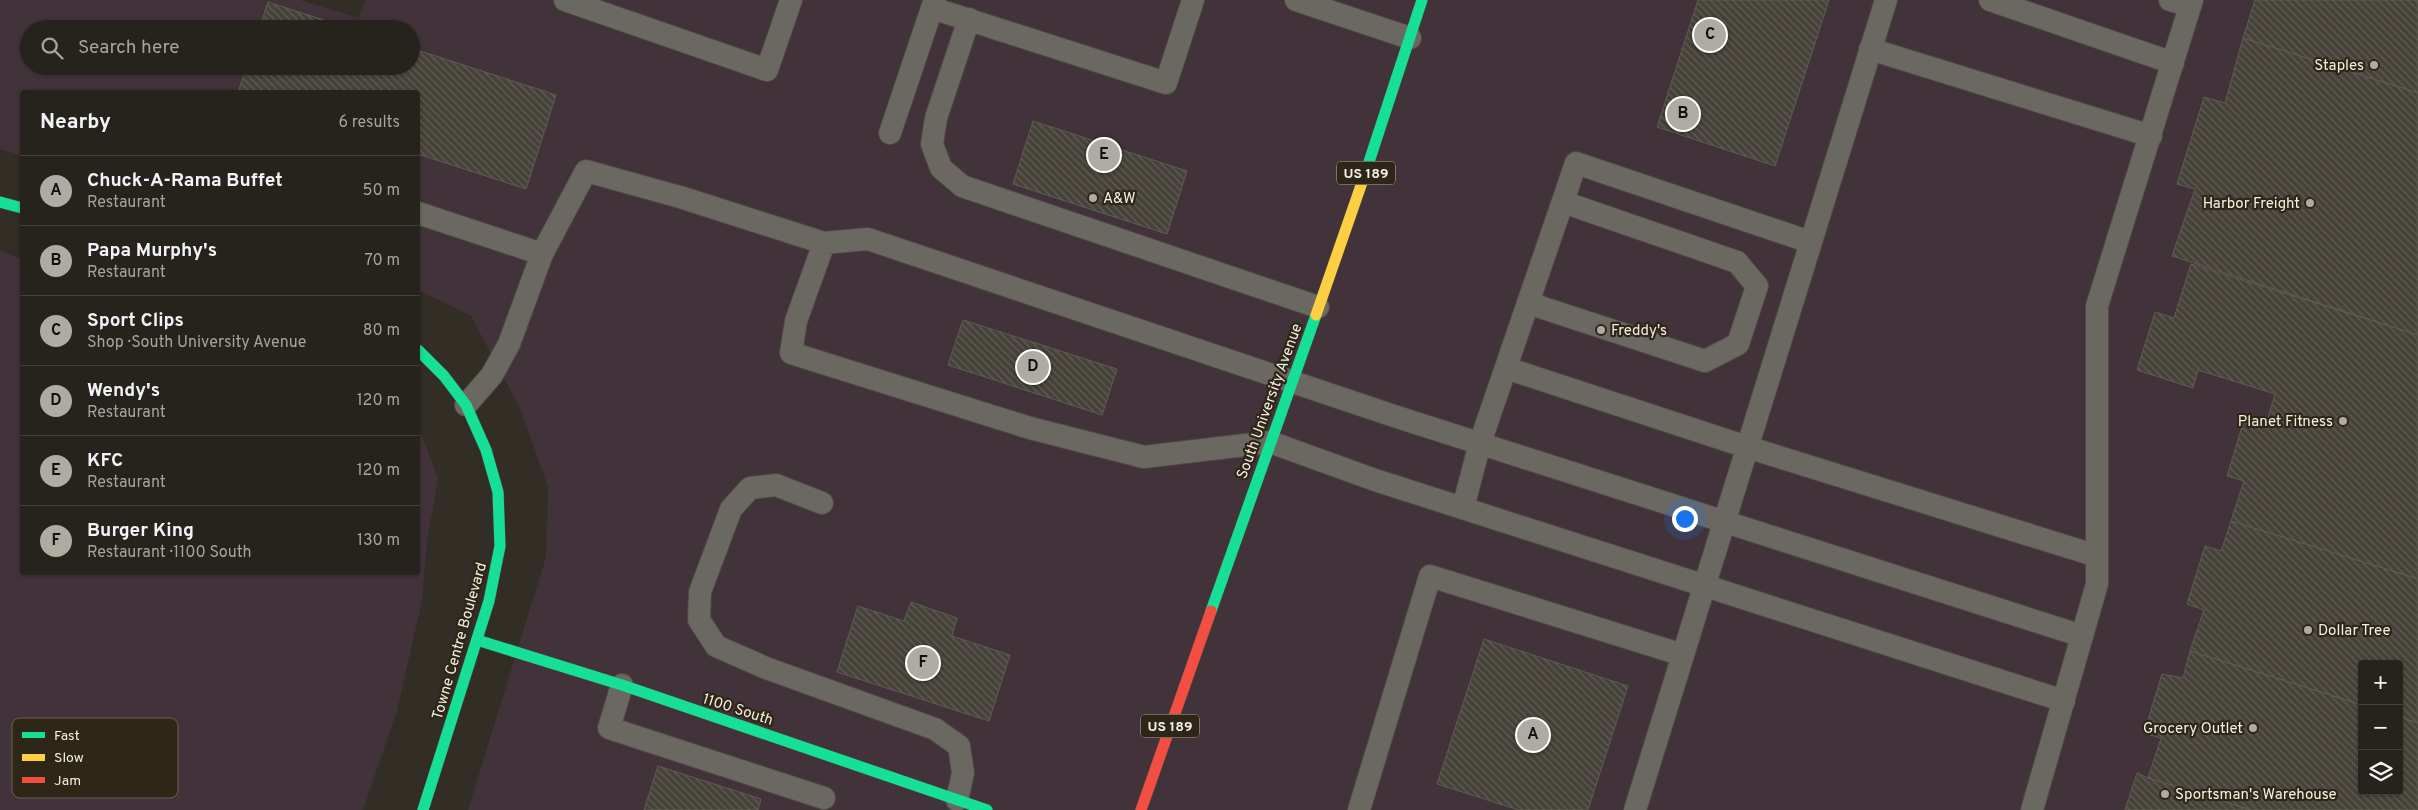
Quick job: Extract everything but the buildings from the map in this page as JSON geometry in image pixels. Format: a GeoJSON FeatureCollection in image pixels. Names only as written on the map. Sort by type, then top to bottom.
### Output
{"type":"FeatureCollection","features":[{"type":"Feature","properties":{"kind":"main road","name":"South University Avenue"},"geometry":{"type":"LineString","coordinates":[[1141,810],[1382,126],[1422,0]]}},
{"type":"Feature","properties":{"kind":"main road"},"geometry":{"type":"LineString","coordinates":[[0,202],[20,207]]}},
{"type":"Feature","properties":{"kind":"main road","name":"Towne Centre Boulevard"},"geometry":{"type":"LineString","coordinates":[[420,352],[444,376],[466,405],[486,450],[498,492],[500,524],[497,571],[478,640],[423,810]]}},
{"type":"Feature","properties":{"kind":"main road","name":"1100 South"},"geometry":{"type":"LineString","coordinates":[[478,640],[622,685],[987,810]]}},
{"type":"Feature","properties":{"kind":"lane"},"geometry":{"type":"LineString","coordinates":[[564,0],[767,70],[791,0]]}},
{"type":"Feature","properties":{"kind":"lane"},"geometry":{"type":"LineString","coordinates":[[890,133],[934,4],[968,19],[1166,83],[1193,0]]}},
{"type":"Feature","properties":{"kind":"lane"},"geometry":{"type":"LineString","coordinates":[[1296,0],[1410,38]]}},
{"type":"Feature","properties":{"kind":"lane"},"geometry":{"type":"LineString","coordinates":[[1635,810],[1886,0]]}},
{"type":"Feature","properties":{"kind":"lane"},"geometry":{"type":"LineString","coordinates":[[1990,0],[2173,64]]}},
{"type":"Feature","properties":{"kind":"lane"},"geometry":{"type":"LineString","coordinates":[[2032,810],[2097,584],[2097,306],[2173,64],[2184,2]]}},
{"type":"Feature","properties":{"kind":"lane"},"geometry":{"type":"LineString","coordinates":[[968,19],[936,118],[932,144],[941,168],[962,186],[1318,307]]}},
{"type":"Feature","properties":{"kind":"lane"},"geometry":{"type":"LineString","coordinates":[[1870,49],[2151,136]]}},
{"type":"Feature","properties":{"kind":"lane"},"geometry":{"type":"LineString","coordinates":[[1463,508],[1480,443],[1576,163],[1810,242]]}},
{"type":"Feature","properties":{"kind":"lane"},"geometry":{"type":"LineString","coordinates":[[466,405],[492,375],[509,344],[542,254],[586,171],[680,197],[824,243],[868,239],[1178,344],[1480,443],[2082,636]]}},
{"type":"Feature","properties":{"kind":"lane"},"geometry":{"type":"LineString","coordinates":[[1528,303],[1705,361],[1738,344],[1757,286],[1737,262],[1563,202]]}},
{"type":"Feature","properties":{"kind":"lane"},"geometry":{"type":"LineString","coordinates":[[420,214],[542,254]]}},
{"type":"Feature","properties":{"kind":"lane"},"geometry":{"type":"LineString","coordinates":[[824,243],[796,321],[791,353],[1030,428],[1144,457],[1270,442],[1375,480],[2064,701]]}},
{"type":"Feature","properties":{"kind":"lane"},"geometry":{"type":"LineString","coordinates":[[1506,368],[1747,447],[2097,556]]}},
{"type":"Feature","properties":{"kind":"lane"},"geometry":{"type":"LineString","coordinates":[[822,503],[776,485],[750,488],[731,509],[700,592],[699,620],[716,646],[766,668],[935,729],[959,746],[962,772],[957,800]]}},
{"type":"Feature","properties":{"kind":"lane"},"geometry":{"type":"LineString","coordinates":[[1360,810],[1430,576],[1683,655]]}},
{"type":"Feature","properties":{"kind":"lane"},"geometry":{"type":"LineString","coordinates":[[622,685],[609,728],[824,798]]}},
{"type":"Feature","properties":{"kind":"shaded area"},"geometry":{"type":"Polygon","coordinates":[[[0,0],[300,0],[359,18],[365,0],[2418,0],[2418,810],[468,810],[546,557],[548,487],[519,406],[471,316],[420,291],[420,90],[20,90],[20,155],[0,149],[0,0]]]}},
{"type":"Feature","properties":{"kind":"shaded area"},"geometry":{"type":"Polygon","coordinates":[[[0,251],[20,258],[20,575],[420,575],[420,433],[438,478],[427,541],[422,601],[397,711],[363,810],[0,810],[0,251]]]}},
{"type":"Feature","properties":{"kind":"traffic: fast"},"geometry":{"type":"LineString","coordinates":[[1366,171],[1422,0]]}},
{"type":"Feature","properties":{"kind":"traffic: fast"},"geometry":{"type":"LineString","coordinates":[[0,202],[20,207]]}},
{"type":"Feature","properties":{"kind":"traffic: fast"},"geometry":{"type":"LineString","coordinates":[[1211,611],[1316,315]]}},
{"type":"Feature","properties":{"kind":"traffic: fast"},"geometry":{"type":"LineString","coordinates":[[420,352],[444,376],[466,405],[486,450],[498,492],[500,546],[489,601],[423,810]]}},
{"type":"Feature","properties":{"kind":"traffic: fast"},"geometry":{"type":"LineString","coordinates":[[477,640],[622,685],[987,810]]}},
{"type":"Feature","properties":{"kind":"traffic: slow"},"geometry":{"type":"LineString","coordinates":[[1316,315],[1366,171]]}},
{"type":"Feature","properties":{"kind":"traffic: jam"},"geometry":{"type":"LineString","coordinates":[[1141,810],[1211,611]]}},
{"type":"Feature","properties":{"kind":"place","name":"Sport Clips"},"geometry":{"type":"Point","coordinates":[1710,35]}},
{"type":"Feature","properties":{"kind":"place","name":"Staples"},"geometry":{"type":"Point","coordinates":[2374,65]}},
{"type":"Feature","properties":{"kind":"place","name":"Papa Murphy's"},"geometry":{"type":"Point","coordinates":[1683,114]}},
{"type":"Feature","properties":{"kind":"place","name":"KFC"},"geometry":{"type":"Point","coordinates":[1104,155]}},
{"type":"Feature","properties":{"kind":"place","name":"A&W"},"geometry":{"type":"Point","coordinates":[1093,198]}},
{"type":"Feature","properties":{"kind":"place","name":"Harbor Freight"},"geometry":{"type":"Point","coordinates":[2310,203]}},
{"type":"Feature","properties":{"kind":"place","name":"Freddy's"},"geometry":{"type":"Point","coordinates":[1601,330]}},
{"type":"Feature","properties":{"kind":"place","name":"Wendy's"},"geometry":{"type":"Point","coordinates":[1033,367]}},
{"type":"Feature","properties":{"kind":"place","name":"Planet Fitness"},"geometry":{"type":"Point","coordinates":[2343,421]}},
{"type":"Feature","properties":{"kind":"place","name":"Dollar Tree"},"geometry":{"type":"Point","coordinates":[2308,630]}},
{"type":"Feature","properties":{"kind":"place","name":"Burger King"},"geometry":{"type":"Point","coordinates":[923,663]}},
{"type":"Feature","properties":{"kind":"place","name":"Grocery Outlet"},"geometry":{"type":"Point","coordinates":[2253,728]}},
{"type":"Feature","properties":{"kind":"place","name":"Chuck-A-Rama Buffet"},"geometry":{"type":"Point","coordinates":[1533,735]}},
{"type":"Feature","properties":{"kind":"place","name":"Sportsman's Warehouse"},"geometry":{"type":"Point","coordinates":[2165,794]}}]}
